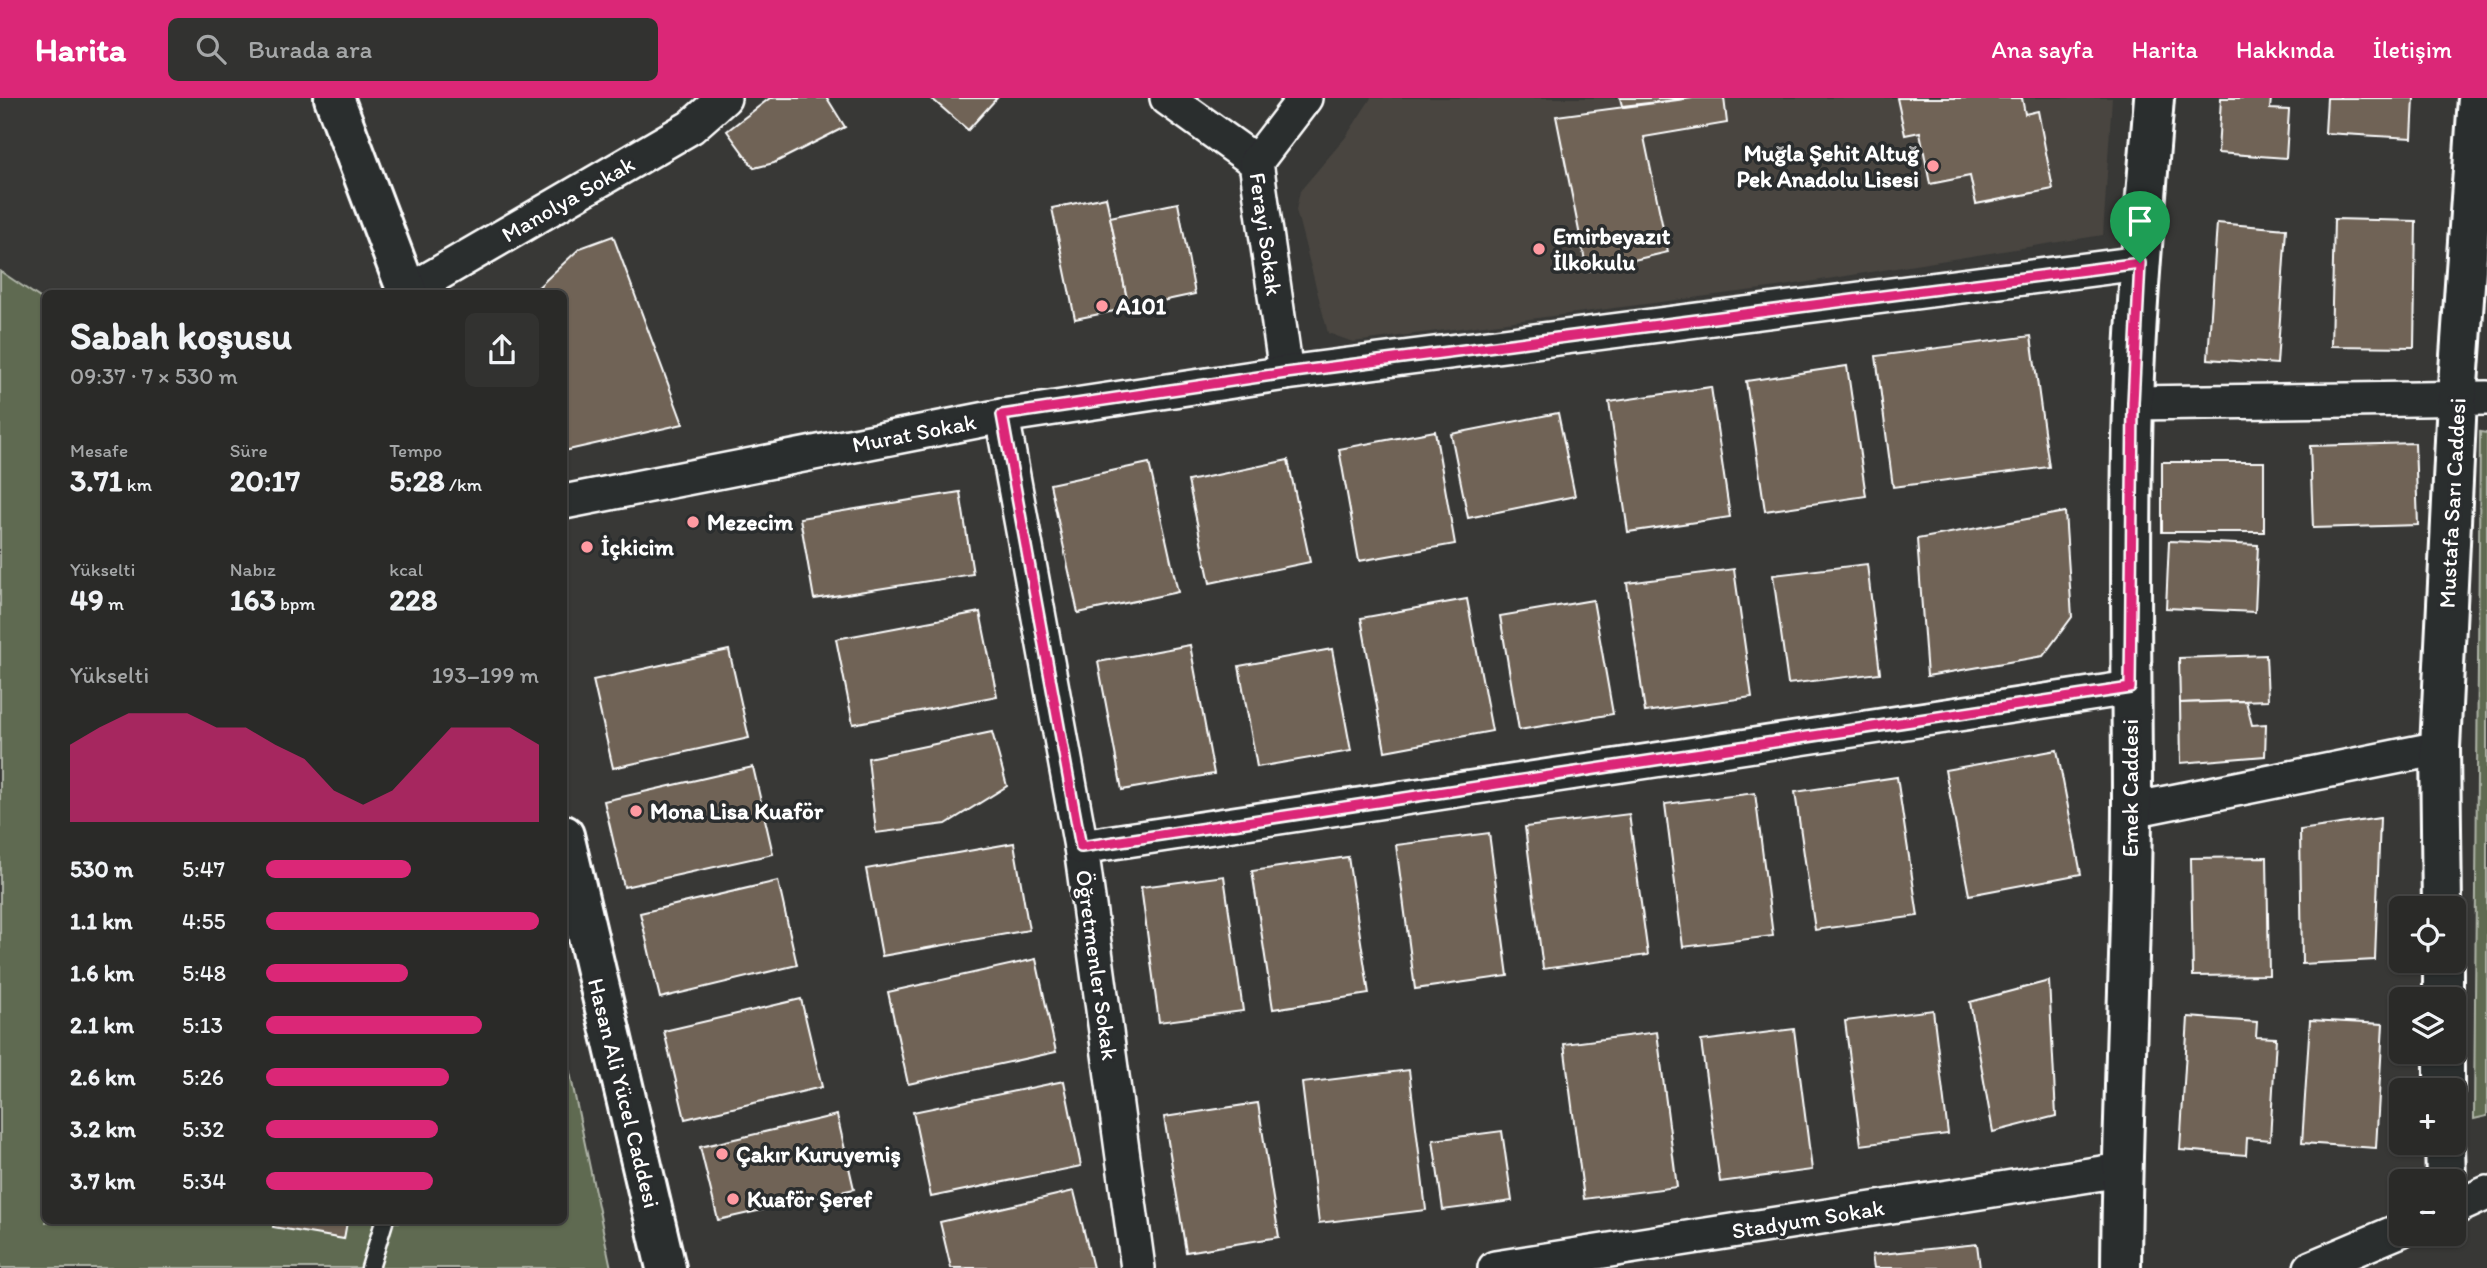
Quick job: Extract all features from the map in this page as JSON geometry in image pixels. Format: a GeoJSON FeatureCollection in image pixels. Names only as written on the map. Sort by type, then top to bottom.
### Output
{"type":"FeatureCollection","features":[{"type":"Feature","properties":{"kind":"street"},"geometry":{"type":"LineString","coordinates":[[334,98],[407,290]]}},
{"type":"Feature","properties":{"kind":"street","name":"Manolya Sokak"},"geometry":{"type":"LineString","coordinates":[[413,290],[691,127],[724,98]]}},
{"type":"Feature","properties":{"kind":"street","name":"Ferayi Sokak"},"geometry":{"type":"LineString","coordinates":[[1167,98],[1256,162],[1286,373]]}},
{"type":"Feature","properties":{"kind":"street"},"geometry":{"type":"LineString","coordinates":[[1256,162],[1305,98]]}},
{"type":"Feature","properties":{"kind":"street","name":"Emek Caddesi"},"geometry":{"type":"LineString","coordinates":[[2121,1268],[2121,1170],[2132,810],[2130,688],[2133,403],[2140,263],[2154,98]]}},
{"type":"Feature","properties":{"kind":"street","name":"Mustafa Sarı Caddesi"},"geometry":{"type":"LineString","coordinates":[[2442,896],[2440,748],[2472,399],[2478,98]]}},
{"type":"Feature","properties":{"kind":"street","name":"Murat Sokak"},"geometry":{"type":"LineString","coordinates":[[567,501],[1002,415],[1286,373],[2140,263]]}},
{"type":"Feature","properties":{"kind":"street"},"geometry":{"type":"LineString","coordinates":[[2133,403],[2472,399]]}},
{"type":"Feature","properties":{"kind":"street","name":"Öğretmenler Sokak"},"geometry":{"type":"LineString","coordinates":[[1002,415],[1081,847],[1138,1268]]}},
{"type":"Feature","properties":{"kind":"street"},"geometry":{"type":"LineString","coordinates":[[1081,847],[2130,688]]}},
{"type":"Feature","properties":{"kind":"street"},"geometry":{"type":"LineString","coordinates":[[2132,810],[2440,748]]}},
{"type":"Feature","properties":{"kind":"street","name":"Hasan Ali Yücel Caddesi"},"geometry":{"type":"LineString","coordinates":[[567,848],[666,1268]]}},
{"type":"Feature","properties":{"kind":"street","name":"Stadyum Sokak"},"geometry":{"type":"LineString","coordinates":[[1495,1268],[2121,1170]]}},
{"type":"Feature","properties":{"kind":"street"},"geometry":{"type":"LineString","coordinates":[[2466,1203],[2487,1193]]}},
{"type":"Feature","properties":{"kind":"street"},"geometry":{"type":"LineString","coordinates":[[2311,1268],[2389,1235]]}},
{"type":"Feature","properties":{"kind":"lane"},"geometry":{"type":"LineString","coordinates":[[370,1268],[383,1224]]}},
{"type":"Feature","properties":{"kind":"shaded area"},"geometry":{"type":"Polygon","coordinates":[[[1371,98],[2112,98],[2103,235],[1777,287],[1353,342],[1328,333],[1296,210],[1300,191],[1345,138],[1371,98]]]}},
{"type":"Feature","properties":{"kind":"green space"},"geometry":{"type":"Polygon","coordinates":[[[0,271],[42,299],[42,1224],[567,1224],[567,1058],[611,1268],[0,1268],[0,271]]]}},
{"type":"Feature","properties":{"kind":"green space"},"geometry":{"type":"Polygon","coordinates":[[[2480,432],[2487,433],[2487,1116],[2474,1119],[2480,432]]]}},
{"type":"Feature","properties":{"kind":"building"},"geometry":{"type":"Polygon","coordinates":[[[770,98],[827,98],[845,127],[774,163],[754,168],[727,131],[770,98]]]}},
{"type":"Feature","properties":{"kind":"building"},"geometry":{"type":"Polygon","coordinates":[[[931,98],[997,98],[968,130],[931,98]]]}},
{"type":"Feature","properties":{"kind":"building"},"geometry":{"type":"Polygon","coordinates":[[[1620,98],[1693,98],[1622,106],[1620,98]]]}},
{"type":"Feature","properties":{"kind":"building"},"geometry":{"type":"Polygon","coordinates":[[[1693,98],[1724,98],[1727,123],[1644,137],[1668,252],[1587,271],[1556,116],[1693,98]]]}},
{"type":"Feature","properties":{"kind":"building"},"geometry":{"type":"Polygon","coordinates":[[[1897,98],[2022,98],[2025,114],[2038,111],[2053,189],[1976,204],[1970,176],[1930,184],[1920,132],[1905,135],[1897,98]]]}},
{"type":"Feature","properties":{"kind":"building"},"geometry":{"type":"Polygon","coordinates":[[[2221,98],[2271,98],[2270,109],[2289,110],[2286,158],[2218,153],[2221,98]]]}},
{"type":"Feature","properties":{"kind":"building"},"geometry":{"type":"Polygon","coordinates":[[[2327,98],[2414,98],[2412,138],[2325,133],[2327,98]]]}},
{"type":"Feature","properties":{"kind":"building"},"geometry":{"type":"Polygon","coordinates":[[[1106,197],[1129,308],[1075,319],[1052,208],[1106,197]]]}},
{"type":"Feature","properties":{"kind":"building"},"geometry":{"type":"Polygon","coordinates":[[[1178,203],[1195,294],[1129,308],[1110,217],[1178,203]]]}},
{"type":"Feature","properties":{"kind":"building"},"geometry":{"type":"Polygon","coordinates":[[[2334,219],[2416,221],[2414,347],[2331,346],[2334,219]]]}},
{"type":"Feature","properties":{"kind":"building"},"geometry":{"type":"Polygon","coordinates":[[[2217,223],[2286,229],[2277,364],[2208,359],[2217,223]]]}},
{"type":"Feature","properties":{"kind":"building"},"geometry":{"type":"Polygon","coordinates":[[[613,236],[683,424],[567,450],[567,290],[535,290],[580,248],[613,236]]]}},
{"type":"Feature","properties":{"kind":"building"},"geometry":{"type":"Polygon","coordinates":[[[2031,336],[2049,467],[1893,487],[1876,356],[2031,336]]]}},
{"type":"Feature","properties":{"kind":"building"},"geometry":{"type":"Polygon","coordinates":[[[1847,366],[1866,496],[1765,511],[1746,381],[1847,366]]]}},
{"type":"Feature","properties":{"kind":"building"},"geometry":{"type":"Polygon","coordinates":[[[1711,387],[1730,517],[1628,532],[1609,402],[1711,387]]]}},
{"type":"Feature","properties":{"kind":"building"},"geometry":{"type":"Polygon","coordinates":[[[1558,413],[1575,496],[1468,518],[1451,434],[1558,413]]]}},
{"type":"Feature","properties":{"kind":"building"},"geometry":{"type":"Polygon","coordinates":[[[1435,431],[1455,544],[1359,561],[1339,449],[1435,431]]]}},
{"type":"Feature","properties":{"kind":"building"},"geometry":{"type":"Polygon","coordinates":[[[2415,443],[2418,525],[2313,528],[2310,446],[2415,443]]]}},
{"type":"Feature","properties":{"kind":"building"},"geometry":{"type":"Polygon","coordinates":[[[1288,460],[1310,562],[1210,583],[1188,481],[1288,460]]]}},
{"type":"Feature","properties":{"kind":"building"},"geometry":{"type":"Polygon","coordinates":[[[2162,462],[2264,462],[2264,532],[2162,532],[2162,462]]]}},
{"type":"Feature","properties":{"kind":"building"},"geometry":{"type":"Polygon","coordinates":[[[1149,463],[1178,592],[1078,613],[1050,484],[1149,463]]]}},
{"type":"Feature","properties":{"kind":"building"},"geometry":{"type":"Polygon","coordinates":[[[960,492],[973,574],[814,599],[800,518],[960,492]]]}},
{"type":"Feature","properties":{"kind":"building"},"geometry":{"type":"Polygon","coordinates":[[[2065,512],[2072,617],[2043,656],[1927,676],[1917,539],[2065,512]]]}},
{"type":"Feature","properties":{"kind":"building"},"geometry":{"type":"Polygon","coordinates":[[[2169,541],[2258,545],[2255,612],[2166,608],[2169,541]]]}},
{"type":"Feature","properties":{"kind":"building"},"geometry":{"type":"Polygon","coordinates":[[[1867,564],[1880,673],[1788,684],[1773,575],[1867,564]]]}},
{"type":"Feature","properties":{"kind":"building"},"geometry":{"type":"Polygon","coordinates":[[[1734,569],[1752,697],[1645,712],[1627,583],[1734,569]]]}},
{"type":"Feature","properties":{"kind":"building"},"geometry":{"type":"Polygon","coordinates":[[[1467,599],[1492,731],[1385,751],[1361,618],[1467,599]]]}},
{"type":"Feature","properties":{"kind":"building"},"geometry":{"type":"Polygon","coordinates":[[[1593,600],[1613,714],[1519,730],[1500,616],[1593,600]]]}},
{"type":"Feature","properties":{"kind":"building"},"geometry":{"type":"Polygon","coordinates":[[[980,612],[997,696],[853,724],[836,639],[980,612]]]}},
{"type":"Feature","properties":{"kind":"building"},"geometry":{"type":"Polygon","coordinates":[[[1190,645],[1214,774],[1122,790],[1098,662],[1190,645]]]}},
{"type":"Feature","properties":{"kind":"building"},"geometry":{"type":"Polygon","coordinates":[[[1332,649],[1351,751],[1257,767],[1239,666],[1332,649]]]}},
{"type":"Feature","properties":{"kind":"building"},"geometry":{"type":"Polygon","coordinates":[[[729,650],[749,738],[613,768],[593,680],[729,650]]]}},
{"type":"Feature","properties":{"kind":"building"},"geometry":{"type":"Polygon","coordinates":[[[2266,655],[2268,700],[2180,703],[2179,658],[2266,655]]]}},
{"type":"Feature","properties":{"kind":"building"},"geometry":{"type":"Polygon","coordinates":[[[2246,701],[2252,725],[2266,724],[2265,756],[2181,763],[2180,703],[2246,701]]]}},
{"type":"Feature","properties":{"kind":"building"},"geometry":{"type":"Polygon","coordinates":[[[992,732],[1007,786],[946,824],[876,833],[868,758],[992,732]]]}},
{"type":"Feature","properties":{"kind":"building"},"geometry":{"type":"Polygon","coordinates":[[[2057,750],[2081,874],[1969,895],[1945,770],[2057,750]]]}},
{"type":"Feature","properties":{"kind":"building"},"geometry":{"type":"Polygon","coordinates":[[[753,767],[773,854],[624,887],[604,801],[753,767]]]}},
{"type":"Feature","properties":{"kind":"building"},"geometry":{"type":"Polygon","coordinates":[[[1897,777],[1918,916],[1815,930],[1795,792],[1897,777]]]}},
{"type":"Feature","properties":{"kind":"building"},"geometry":{"type":"Polygon","coordinates":[[[1755,793],[1773,936],[1683,947],[1665,804],[1755,793]]]}},
{"type":"Feature","properties":{"kind":"building"},"geometry":{"type":"Polygon","coordinates":[[[1629,814],[1648,955],[1543,969],[1525,827],[1629,814]]]}},
{"type":"Feature","properties":{"kind":"building"},"geometry":{"type":"Polygon","coordinates":[[[2380,818],[2375,960],[2302,964],[2300,830],[2380,818]]]}},
{"type":"Feature","properties":{"kind":"building"},"geometry":{"type":"Polygon","coordinates":[[[1489,833],[1508,976],[1415,989],[1396,845],[1489,833]]]}},
{"type":"Feature","properties":{"kind":"building"},"geometry":{"type":"Polygon","coordinates":[[[1014,843],[1029,930],[882,956],[866,869],[1014,843]]]}},
{"type":"Feature","properties":{"kind":"building"},"geometry":{"type":"Polygon","coordinates":[[[1348,857],[1369,994],[1273,1009],[1252,871],[1348,857]]]}},
{"type":"Feature","properties":{"kind":"building"},"geometry":{"type":"Polygon","coordinates":[[[2267,857],[2269,975],[2193,976],[2191,858],[2267,857]]]}},
{"type":"Feature","properties":{"kind":"building"},"geometry":{"type":"Polygon","coordinates":[[[1224,876],[1243,1011],[1159,1022],[1141,887],[1224,876]]]}},
{"type":"Feature","properties":{"kind":"building"},"geometry":{"type":"Polygon","coordinates":[[[778,881],[797,965],[660,998],[640,913],[778,881]]]}},
{"type":"Feature","properties":{"kind":"building"},"geometry":{"type":"Polygon","coordinates":[[[1036,959],[1056,1052],[908,1084],[888,992],[1036,959]]]}},
{"type":"Feature","properties":{"kind":"building"},"geometry":{"type":"Polygon","coordinates":[[[2049,981],[2056,1116],[1993,1132],[1970,1002],[2049,981]]]}},
{"type":"Feature","properties":{"kind":"building"},"geometry":{"type":"Polygon","coordinates":[[[801,999],[822,1087],[685,1119],[664,1031],[801,999]]]}},
{"type":"Feature","properties":{"kind":"building"},"geometry":{"type":"Polygon","coordinates":[[[1933,1010],[1948,1134],[1861,1145],[1845,1021],[1933,1010]]]}},
{"type":"Feature","properties":{"kind":"building"},"geometry":{"type":"Polygon","coordinates":[[[2188,1017],[2257,1022],[2256,1037],[2276,1038],[2270,1140],[2247,1138],[2246,1155],[2180,1150],[2188,1017]]]}},
{"type":"Feature","properties":{"kind":"building"},"geometry":{"type":"Polygon","coordinates":[[[2310,1020],[2383,1024],[2376,1148],[2302,1143],[2310,1020]]]}},
{"type":"Feature","properties":{"kind":"building"},"geometry":{"type":"Polygon","coordinates":[[[1794,1029],[1812,1170],[1720,1182],[1701,1041],[1794,1029]]]}},
{"type":"Feature","properties":{"kind":"building"},"geometry":{"type":"Polygon","coordinates":[[[1657,1032],[1677,1187],[1584,1199],[1564,1044],[1657,1032]]]}},
{"type":"Feature","properties":{"kind":"building"},"geometry":{"type":"Polygon","coordinates":[[[1409,1070],[1426,1210],[1319,1223],[1302,1083],[1409,1070]]]}},
{"type":"Feature","properties":{"kind":"building"},"geometry":{"type":"Polygon","coordinates":[[[1064,1081],[1081,1166],[931,1197],[913,1112],[1064,1081]]]}},
{"type":"Feature","properties":{"kind":"building"},"geometry":{"type":"Polygon","coordinates":[[[1258,1103],[1279,1237],[1186,1252],[1164,1117],[1258,1103]]]}},
{"type":"Feature","properties":{"kind":"building"},"geometry":{"type":"Polygon","coordinates":[[[837,1115],[854,1189],[718,1220],[700,1147],[837,1115]]]}},
{"type":"Feature","properties":{"kind":"building"},"geometry":{"type":"Polygon","coordinates":[[[1502,1131],[1512,1201],[1443,1210],[1433,1140],[1502,1131]]]}},
{"type":"Feature","properties":{"kind":"building"},"geometry":{"type":"Polygon","coordinates":[[[1074,1191],[1093,1268],[951,1268],[940,1222],[1074,1191]]]}},
{"type":"Feature","properties":{"kind":"building"},"geometry":{"type":"Polygon","coordinates":[[[274,1224],[347,1224],[344,1239],[273,1227],[274,1224]]]}},
{"type":"Feature","properties":{"kind":"building"},"geometry":{"type":"Polygon","coordinates":[[[1977,1244],[1980,1268],[1874,1268],[1872,1255],[1977,1244]]]}},
{"type":"Feature","properties":{"kind":"place","name":"Muğla Şehit Altuğ Pek Anadolu Lisesi"},"geometry":{"type":"Point","coordinates":[1933,166]}},
{"type":"Feature","properties":{"kind":"place","name":"Emirbeyazıt İlkokulu"},"geometry":{"type":"Point","coordinates":[1539,249]}},
{"type":"Feature","properties":{"kind":"place","name":"A101"},"geometry":{"type":"Point","coordinates":[1102,306]}},
{"type":"Feature","properties":{"kind":"place","name":"Mezecim"},"geometry":{"type":"Point","coordinates":[693,522]}},
{"type":"Feature","properties":{"kind":"place","name":"İçkicim"},"geometry":{"type":"Point","coordinates":[587,547]}},
{"type":"Feature","properties":{"kind":"place","name":"Mona Lisa Kuaför"},"geometry":{"type":"Point","coordinates":[636,811]}},
{"type":"Feature","properties":{"kind":"place","name":"Çakır Kuruyemiş"},"geometry":{"type":"Point","coordinates":[722,1154]}},
{"type":"Feature","properties":{"kind":"place","name":"Kuaför Şeref"},"geometry":{"type":"Point","coordinates":[733,1199]}},
{"type":"Feature","properties":{"kind":"route"},"geometry":{"type":"LineString","coordinates":[[2140,263],[2133,403],[2130,688],[1081,847],[1002,415],[1286,373],[2140,263]]}}]}
